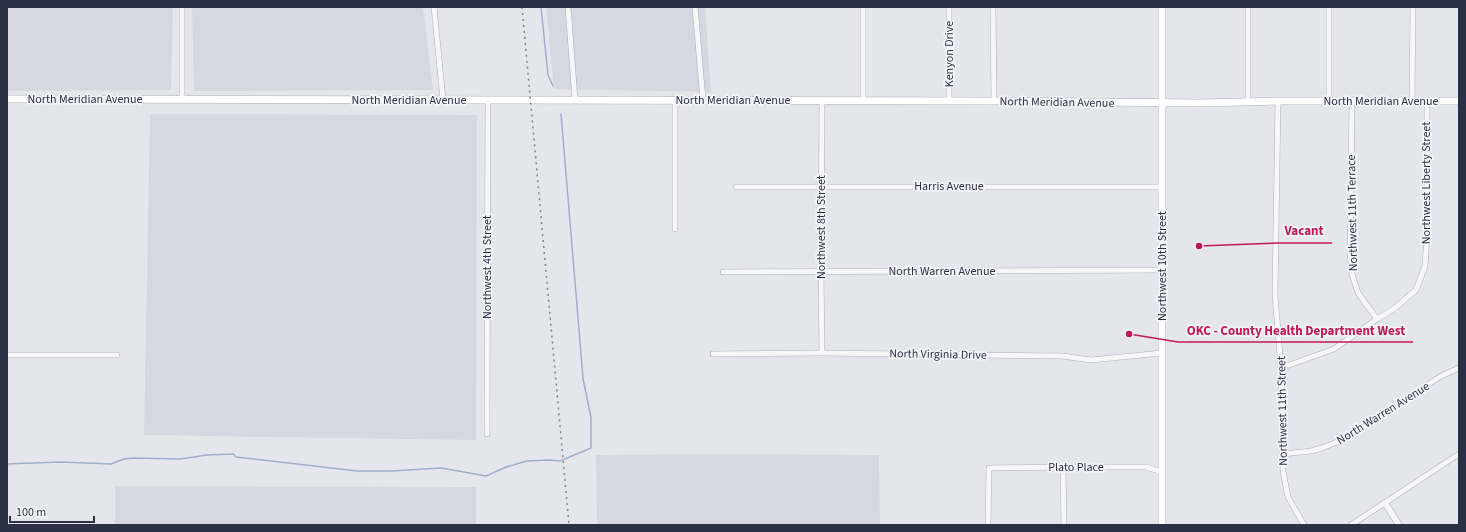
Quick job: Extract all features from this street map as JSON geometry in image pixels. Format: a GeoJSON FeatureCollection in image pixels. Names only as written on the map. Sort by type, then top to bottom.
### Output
{"type":"FeatureCollection","features":[{"type":"Feature","properties":{"kind":"main road","name":"Northwest 10th Street"},"geometry":{"type":"LineString","coordinates":[[1162,7],[1162,525]]}},
{"type":"Feature","properties":{"kind":"main road","name":"North Meridian Avenue"},"geometry":{"type":"LineString","coordinates":[[7,99],[863,100],[1162,103],[1278,101],[1459,101]]}},
{"type":"Feature","properties":{"kind":"street"},"geometry":{"type":"LineString","coordinates":[[182,7],[182,99]]}},
{"type":"Feature","properties":{"kind":"street"},"geometry":{"type":"LineString","coordinates":[[434,7],[443,100]]}},
{"type":"Feature","properties":{"kind":"street"},"geometry":{"type":"LineString","coordinates":[[568,7],[575,100]]}},
{"type":"Feature","properties":{"kind":"street"},"geometry":{"type":"LineString","coordinates":[[695,7],[703,100]]}},
{"type":"Feature","properties":{"kind":"street"},"geometry":{"type":"LineString","coordinates":[[863,7],[863,100]]}},
{"type":"Feature","properties":{"kind":"street","name":"Kenyon Drive"},"geometry":{"type":"LineString","coordinates":[[948,7],[949,101]]}},
{"type":"Feature","properties":{"kind":"street"},"geometry":{"type":"LineString","coordinates":[[993,7],[994,101]]}},
{"type":"Feature","properties":{"kind":"street"},"geometry":{"type":"LineString","coordinates":[[1248,7],[1248,102]]}},
{"type":"Feature","properties":{"kind":"street"},"geometry":{"type":"LineString","coordinates":[[1329,7],[1329,101]]}},
{"type":"Feature","properties":{"kind":"street"},"geometry":{"type":"LineString","coordinates":[[1412,101],[1413,7]]}},
{"type":"Feature","properties":{"kind":"street","name":"Northwest 4th Street"},"geometry":{"type":"LineString","coordinates":[[487,434],[488,100]]}},
{"type":"Feature","properties":{"kind":"street"},"geometry":{"type":"LineString","coordinates":[[675,100],[675,229]]}},
{"type":"Feature","properties":{"kind":"street","name":"Northwest 8th Street"},"geometry":{"type":"LineString","coordinates":[[822,100],[822,353]]}},
{"type":"Feature","properties":{"kind":"street","name":"Northwest 11th Street"},"geometry":{"type":"LineString","coordinates":[[1278,101],[1275,295],[1281,368],[1282,454],[1284,483],[1288,497],[1304,525]]}},
{"type":"Feature","properties":{"kind":"street","name":"Northwest 11th Terrace"},"geometry":{"type":"LineString","coordinates":[[1352,101],[1350,252],[1352,274],[1358,293],[1377,319]]}},
{"type":"Feature","properties":{"kind":"street","name":"Northwest Liberty Street"},"geometry":{"type":"LineString","coordinates":[[1281,368],[1334,349],[1377,319],[1396,308],[1416,290],[1425,266],[1427,235],[1427,101]]}},
{"type":"Feature","properties":{"kind":"street","name":"Harris Avenue"},"geometry":{"type":"LineString","coordinates":[[736,187],[1162,187]]}},
{"type":"Feature","properties":{"kind":"street","name":"North Warren Avenue"},"geometry":{"type":"LineString","coordinates":[[723,272],[1162,270]]}},
{"type":"Feature","properties":{"kind":"street","name":"North Virginia Drive"},"geometry":{"type":"LineString","coordinates":[[713,354],[822,353],[1062,356],[1091,360],[1162,353]]}},
{"type":"Feature","properties":{"kind":"street"},"geometry":{"type":"LineString","coordinates":[[7,354],[117,355]]}},
{"type":"Feature","properties":{"kind":"street","name":"North Warren Avenue"},"geometry":{"type":"LineString","coordinates":[[1282,454],[1316,449],[1347,438],[1441,376],[1459,368]]}},
{"type":"Feature","properties":{"kind":"street"},"geometry":{"type":"LineString","coordinates":[[1351,525],[1459,454]]}},
{"type":"Feature","properties":{"kind":"street"},"geometry":{"type":"LineString","coordinates":[[1063,466],[1064,525]]}},
{"type":"Feature","properties":{"kind":"street","name":"Plato Place"},"geometry":{"type":"LineString","coordinates":[[988,525],[989,468],[1063,466],[1146,467],[1162,472]]}},
{"type":"Feature","properties":{"kind":"street"},"geometry":{"type":"LineString","coordinates":[[1385,503],[1399,525]]}},
{"type":"Feature","properties":{"kind":"shaded area"},"geometry":{"type":"Polygon","coordinates":[[[7,7],[173,7],[171,90],[7,91],[7,7]]]}},
{"type":"Feature","properties":{"kind":"shaded area"},"geometry":{"type":"Polygon","coordinates":[[[192,7],[423,7],[433,90],[194,91],[192,7]]]}},
{"type":"Feature","properties":{"kind":"shaded area"},"geometry":{"type":"Polygon","coordinates":[[[546,7],[705,7],[711,92],[554,89],[546,7]]]}},
{"type":"Feature","properties":{"kind":"shaded area"},"geometry":{"type":"Polygon","coordinates":[[[150,114],[477,115],[476,440],[144,435],[150,114]]]}},
{"type":"Feature","properties":{"kind":"shaded area"},"geometry":{"type":"Polygon","coordinates":[[[596,455],[879,455],[880,525],[597,525],[596,455]]]}},
{"type":"Feature","properties":{"kind":"shaded area"},"geometry":{"type":"Polygon","coordinates":[[[115,486],[476,487],[476,525],[115,525],[115,486]]]}},
{"type":"Feature","properties":{"kind":"waterway"},"geometry":{"type":"LineString","coordinates":[[541,7],[548,75],[553,86]]}},
{"type":"Feature","properties":{"kind":"waterway"},"geometry":{"type":"LineString","coordinates":[[7,464],[61,462],[111,464],[124,459],[132,458],[180,459],[207,455],[233,454],[236,457],[357,471],[391,471],[441,468],[486,476],[506,467],[527,461],[560,461],[591,448],[591,418],[583,378],[561,114]]}},
{"type":"Feature","properties":{"kind":"railway"},"geometry":{"type":"LineString","coordinates":[[522,7],[569,525]]}},
{"type":"Feature","properties":{"kind":"place","name":"Vacant"},"geometry":{"type":"Point","coordinates":[1199,246]}},
{"type":"Feature","properties":{"kind":"place","name":"OKC - County Health Department West"},"geometry":{"type":"Point","coordinates":[1129,334]}}]}
